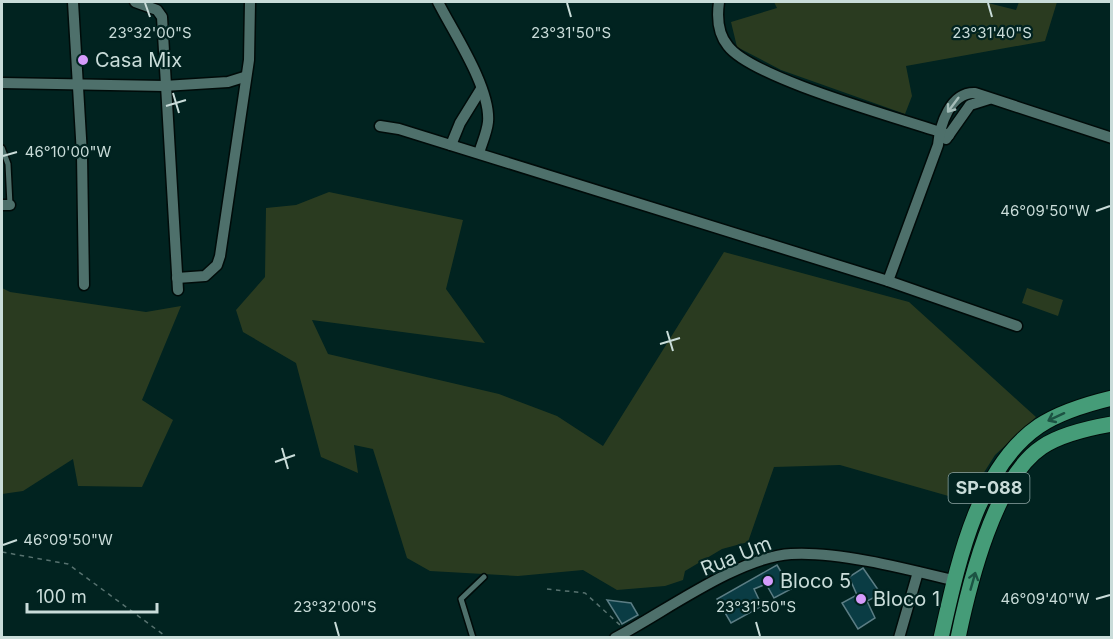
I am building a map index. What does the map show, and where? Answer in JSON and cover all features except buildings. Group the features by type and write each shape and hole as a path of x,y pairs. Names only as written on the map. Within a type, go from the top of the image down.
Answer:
{"main road":[{"name":"SP-088","path":"941,638 952,580 978,507 997,472 1014,450 1039,426 1079,407 1112,398"},
{"name":"SP-088","path":"958,638 995,509 1016,473 1041,447 1079,431 1112,424"}],"street":[{"path":"73,2 84,285"},
{"path":"135,2 161,12 178,284 205,276 217,265 244,77 249,60 249,2"},
{"path":"438,2 481,89 488,121 479,153"},
{"path":"719,2 720,25 727,45 748,64 780,78 944,134"},
{"path":"2,83 164,86 228,82 244,77"},
{"path":"451,145 460,123 481,89"},
{"path":"888,281 938,145 944,134 970,105 990,99 1112,138"},
{"path":"380,126 399,129 479,153 888,281 1017,326"},
{"name":"Rua Um","path":"615,638 737,571 789,554 836,557 952,580"},
{"path":"899,638 918,572"}],"lane":[{"path":"2,148 9,164 6,205"},
{"path":"473,638 461,599 484,577"}],"path":[{"path":"2,552 68,564 168,638"},
{"path":"547,590 585,594 627,631"}],"green space":[{"path":"774,2 984,2 1016,10 1019,2 1057,2 1045,41 906,66 912,96 905,114 781,70 737,47 731,22 777,8"},
{"path":"329,192 463,220 446,289 485,343 312,320 328,354 499,394 557,416 603,446 724,252 909,302 1036,417 995,455 966,501 840,465 774,467 748,542 722,549 685,571 683,580 665,586 617,590 583,570 518,576 430,571 407,558 373,449 354,445 358,473 321,457 296,363 243,332 236,310 265,277 266,208 296,205"},
{"path":"2,288 10,292 146,312 181,306 142,400 173,420 142,487 78,486 73,459 23,491 2,494"},
{"path":"1027,288 1063,300 1058,316 1022,303"}],"place":[{"name":"Casa Mix","path":"83,60"},
{"name":"Bloco 5","path":"768,581"},
{"name":"Bloco 1","path":"861,599"}]}
